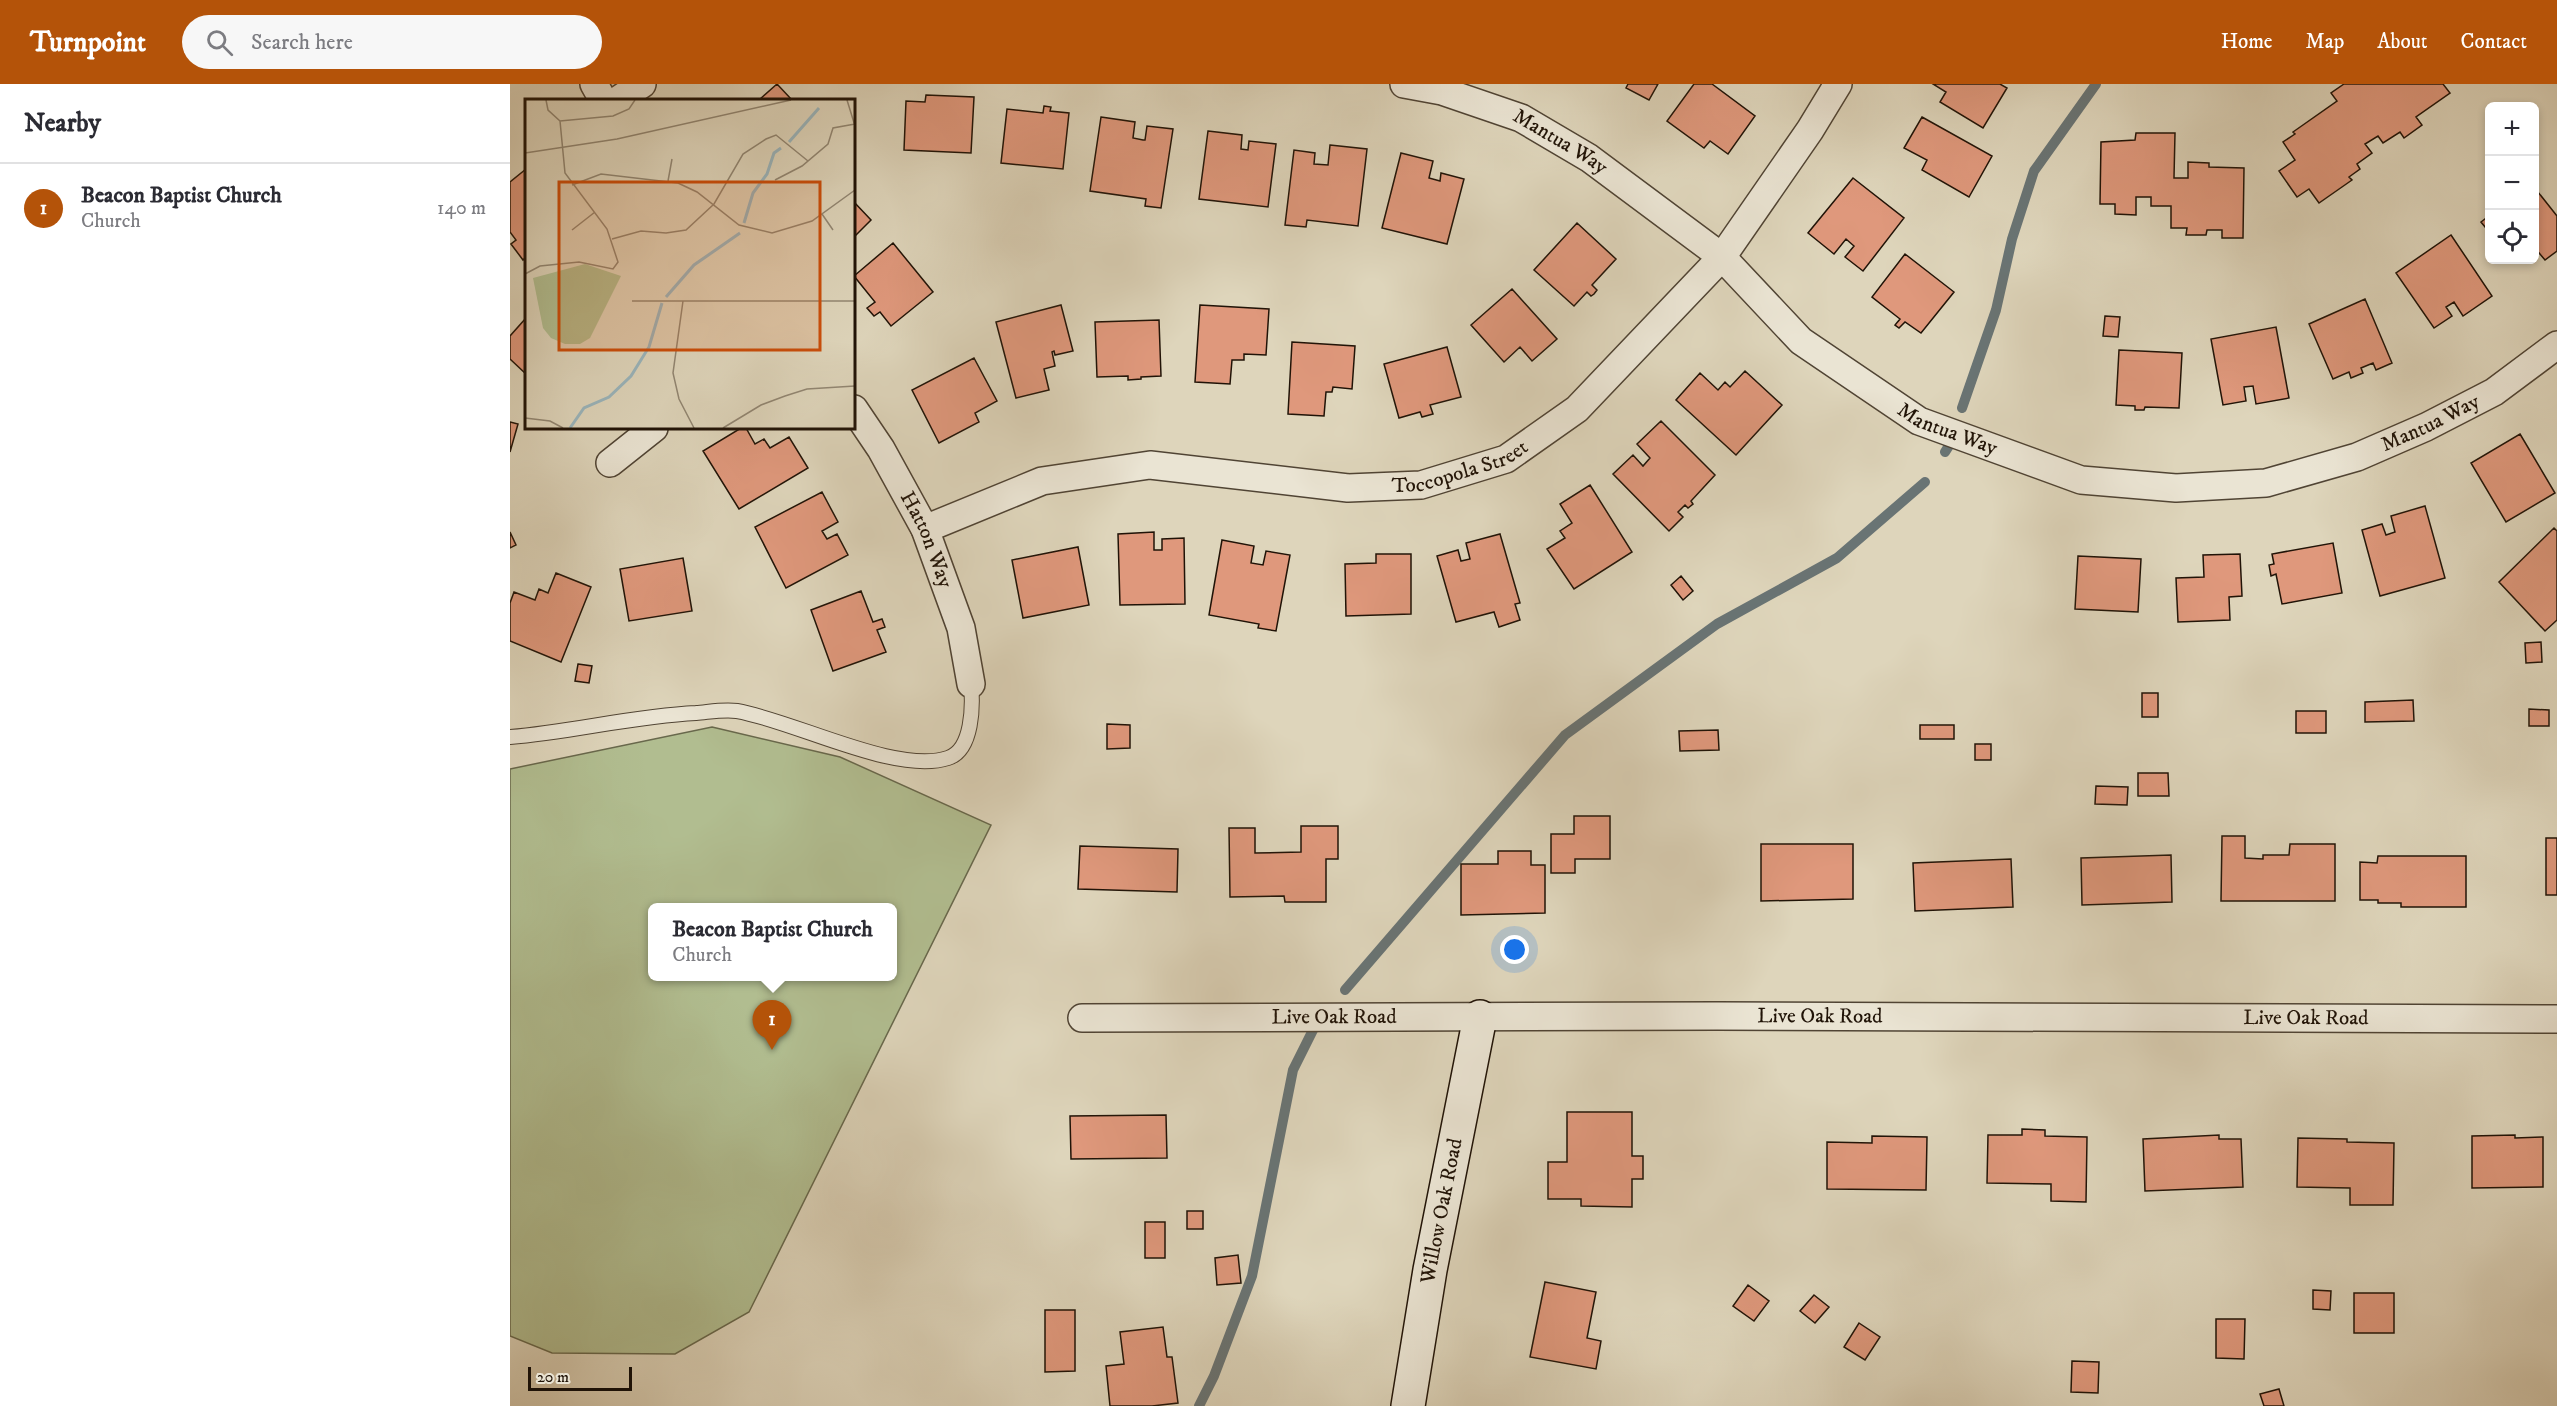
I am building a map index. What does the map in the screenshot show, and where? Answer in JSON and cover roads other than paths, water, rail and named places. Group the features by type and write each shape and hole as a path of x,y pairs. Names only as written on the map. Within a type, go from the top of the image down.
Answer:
{"street":[{"path":"594,84 602,99"},
{"path":"620,99 642,84"},
{"name":"Mantua Way","path":"1404,84 1442,91 1521,118 1589,158 1722,257 1801,341 1919,421 2080,480 2176,488 2266,483 2289,477 2357,457 2426,427 2494,392 2557,345"},
{"name":"Toccopola Street","path":"925,529 1042,481 1150,465 1348,488 1421,485 1506,459 1577,409 1722,257 1810,130 1838,84"},
{"name":"Hatton Way","path":"855,410 881,449 925,529 961,628 972,684"},
{"path":"610,463 653,429"},
{"name":"Live Oak Road","path":"1082,1018 1741,1016 2557,1019"},
{"name":"Willow Oak Road","path":"1408,1406 1432,1259 1480,1017"}],"lane":[{"path":"510,737 551,734 663,714 735,711 897,760 928,763 952,757 965,741 973,712 972,684"}],"waterway":[{"path":"1962,408 1996,310 2012,239 2034,171 2096,84"},
{"path":"1945,452 1954,438"},
{"path":"1345,990 1565,735 1717,624 1837,558 1925,482"},
{"path":"1199,1406 1214,1376 1252,1276 1293,1070 1315,1026"}],"place":[{"name":"Beacon Baptist Church","path":"772,1050"}]}
